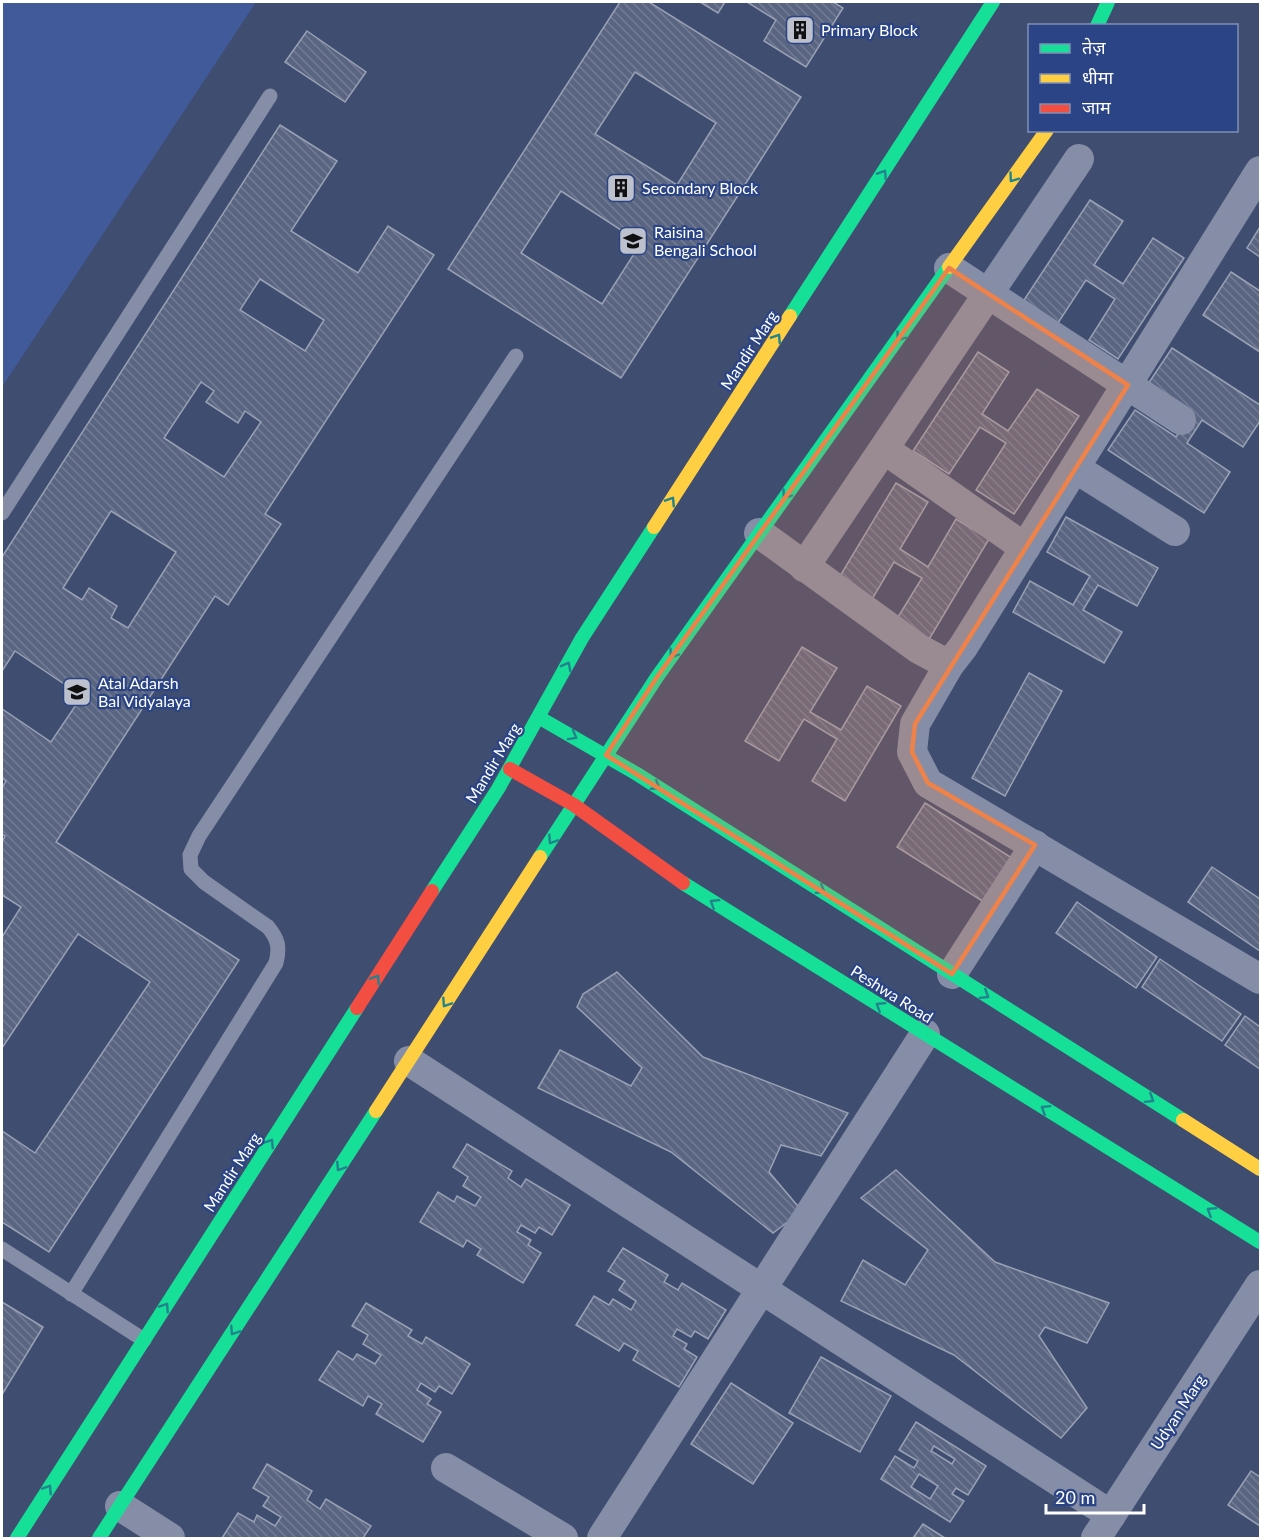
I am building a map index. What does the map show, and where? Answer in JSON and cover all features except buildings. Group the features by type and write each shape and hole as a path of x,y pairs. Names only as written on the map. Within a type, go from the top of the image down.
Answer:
{"street":[{"name":"Mandir Marg","path":"17,1539 510,769 582,638 993,2"},
{"path":"1098,24 1108,2"},
{"path":"99,1539 657,677 1046,132"},
{"path":"804,567 1079,159"},
{"path":"1260,171 1128,385 949,665 915,724 912,752 928,783 1260,979"},
{"path":"949,268 1181,420"},
{"path":"884,449 1025,548"},
{"path":"1075,468 1175,531"},
{"path":"759,533 919,649 949,665"},
{"path":"540,718 606,755 1260,1169"},
{"name":"Peshwa Road","path":"510,769 574,805 690,888 1260,1242"},
{"path":"952,974 1035,845"},
{"path":"602,1539 925,1034"},
{"path":"409,1061 762,1289 1103,1527"},
{"name":"Udyan Marg","path":"1103,1527 1260,1285"},
{"path":"446,1468 563,1539"},
{"path":"120,1506 170,1539"}],"lane":[{"path":"2,513 270,96"},
{"path":"71,1294 276,963 280,949 276,936 268,927 204,882 191,869 190,855 199,836 516,356"},
{"path":"2,1249 144,1340"}],"highlighted area":[{"path":"949,268 1128,385 915,724 912,752 928,783 1035,845 952,974 606,755 657,677"}],"shaded area":[{"path":"3,2 256,2 2,387 2,4"}],"traffic: fast":[{"path":"790,316 993,2"},
{"path":"1098,24 1108,2"},
{"path":"540,857 657,677 949,267"},
{"path":"432,891 498,789 582,638 654,527"},
{"path":"540,718 637,774 1183,1120"},
{"path":"683,883 1260,1242"},
{"path":"17,1538 357,1008"},
{"path":"99,1538 376,1111"}],"traffic: slow":[{"path":"949,267 1046,132"},
{"path":"654,527 790,316"},
{"path":"376,1111 540,857"},
{"path":"1183,1120 1260,1169"}],"traffic: jam":[{"path":"510,769 574,805 683,883"},
{"path":"357,1008 432,891"}],"place":[{"name":"Primary Block","path":"800,30"},
{"name":"Secondary Block","path":"621,188"},
{"name":"Raisina Bengali School","path":"633,241"},
{"name":"Atal Adarsh Bal Vidyalaya","path":"77,692"}]}
